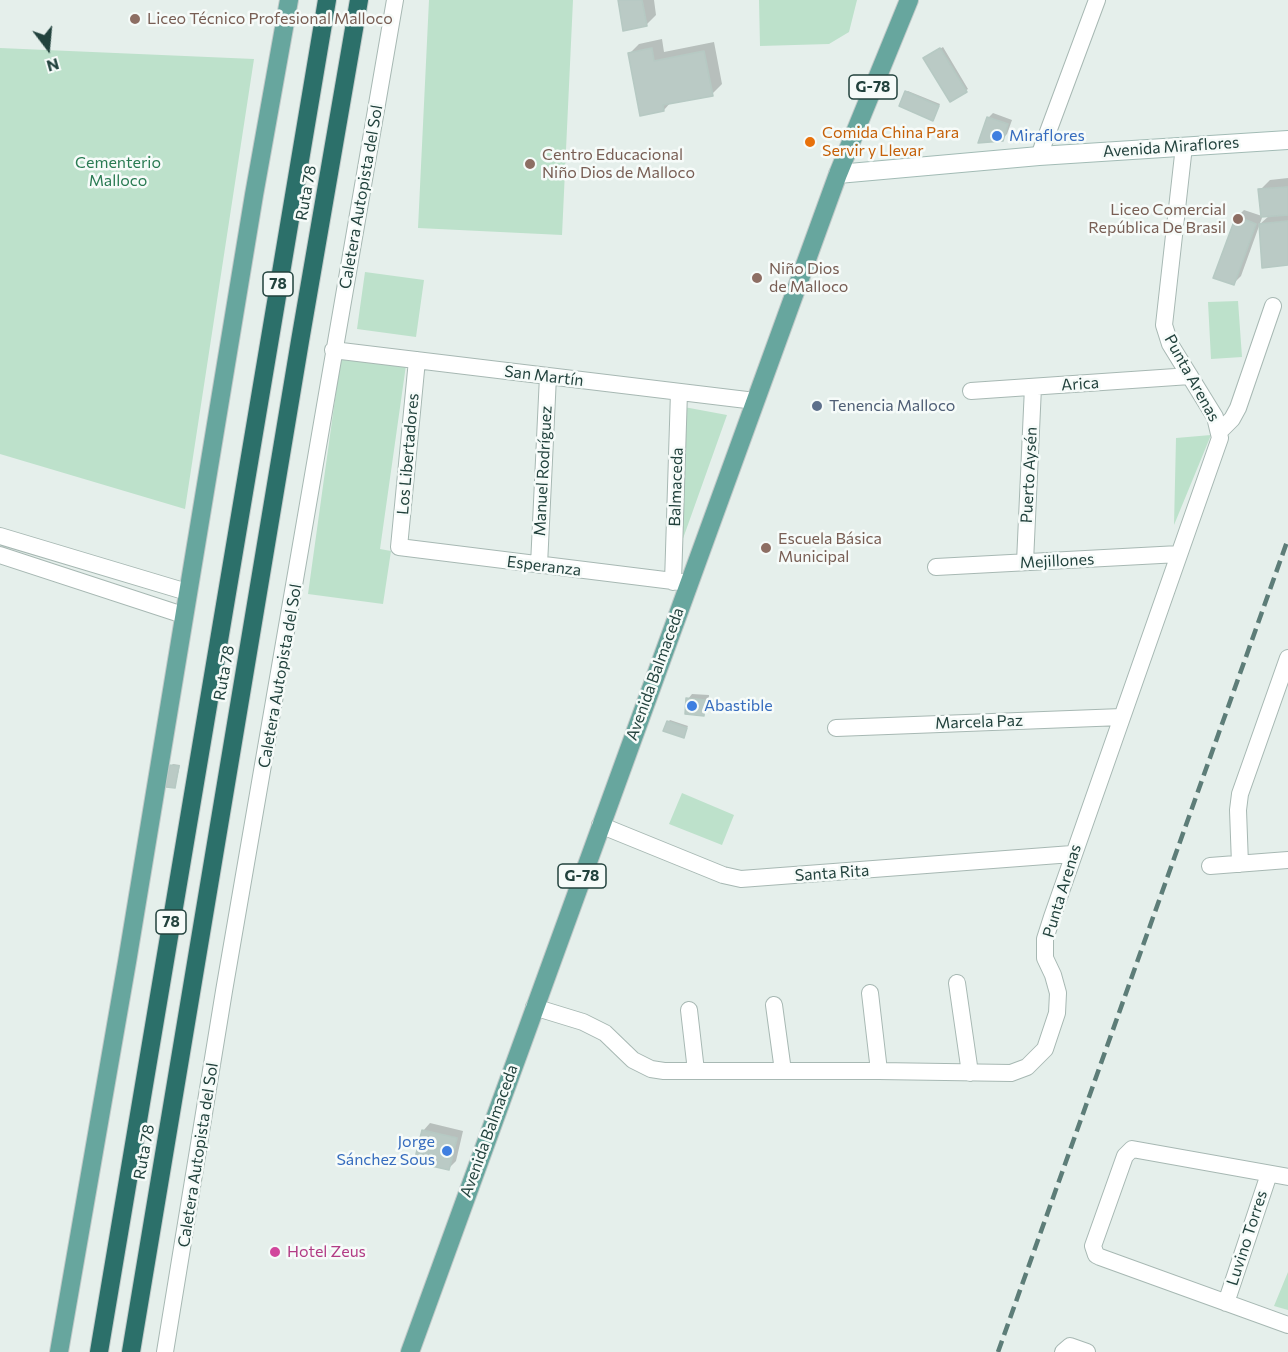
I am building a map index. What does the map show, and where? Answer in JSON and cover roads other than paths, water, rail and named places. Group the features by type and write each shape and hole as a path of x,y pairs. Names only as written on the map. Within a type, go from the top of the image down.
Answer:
{"highway":[{"name":"Ruta 78","path":"99,1352 327,0"},
{"name":"Ruta 78","path":"133,1352 137,1312 359,0"},
{"path":"90,1352 112,1276"}],"main road":[{"path":"59,1352 289,0"},
{"name":"Avenida Balmaceda","path":"410,1352 600,825 681,583 755,401 838,174 909,0"},
{"name":"Avenida Miraflores","path":"838,174 1039,156 1288,140"}],"street":[{"name":"Caletera Autopista del Sol","path":"165,1352 333,350 395,0"},
{"path":"1039,156 1097,0"},
{"name":"Punta Arenas","path":"534,1007 583,1023 605,1033 633,1060 651,1069 664,1071 1011,1073 1027,1067 1045,1049 1057,1013 1058,993 1045,958 1045,939 1072,854 1218,446 1220,431 1215,417 1170,344 1164,325 1184,146"},
{"name":"Punta Arenas","path":"1220,431 1232,419 1238,408 1273,306"},
{"name":"San Martín","path":"333,350 755,401"},
{"name":"Los Libertadores","path":"399,548 417,360"},
{"name":"Manuel Rodríguez","path":"538,565 548,376"},
{"name":"Arica","path":"970,391 1190,376"},
{"name":"Puerto Aysén","path":"1024,562 1033,387"},
{"name":"Balmaceda","path":"679,392 681,583"},
{"path":"0,536 187,592"},
{"name":"Esperanza","path":"399,548 681,583"},
{"name":"Mejillones","path":"936,567 1179,554"},
{"path":"0,555 183,615"},
{"path":"1240,864 1238,799 1288,658"},
{"name":"Marcela Paz","path":"836,728 1122,717"},
{"name":"Santa Rita","path":"600,825 723,875 741,879 1072,854"},
{"path":"1210,866 1288,860"},
{"path":"957,983 970,1073"},
{"path":"870,993 879,1071"},
{"path":"774,1005 783,1071"},
{"path":"688,1010 696,1071"},
{"path":"1288,1177 1136,1149 1129,1150 1094,1242 1094,1251 1100,1257 1288,1325"},
{"name":"Luvino Torres","path":"1226,1303 1269,1174"},
{"path":"1063,1352 1070,1346 1086,1352"}],"railway":[{"path":"998,1352 1288,539"}],"place":[{"name":"Liceo Técnico Profesional Malloco","path":"135,19"},
{"name":"Miraflores","path":"997,136"},
{"name":"Comida China Para Servir y Llevar","path":"810,142"},
{"name":"Centro Educacional Niño Dios de Malloco","path":"530,164"},
{"name":"Liceo Comercial República De Brasil","path":"1238,219"},
{"name":"Niño Dios de Malloco","path":"757,278"},
{"name":"Tenencia Malloco","path":"817,406"},
{"name":"Escuela Básica Municipal","path":"766,548"},
{"name":"Abastible","path":"692,706"},
{"name":"Jorge Sánchez Sous","path":"447,1151"},
{"name":"Hotel Zeus","path":"275,1252"}],"park label":[{"name":"Cementerio Malloco","path":"118,172"}]}
